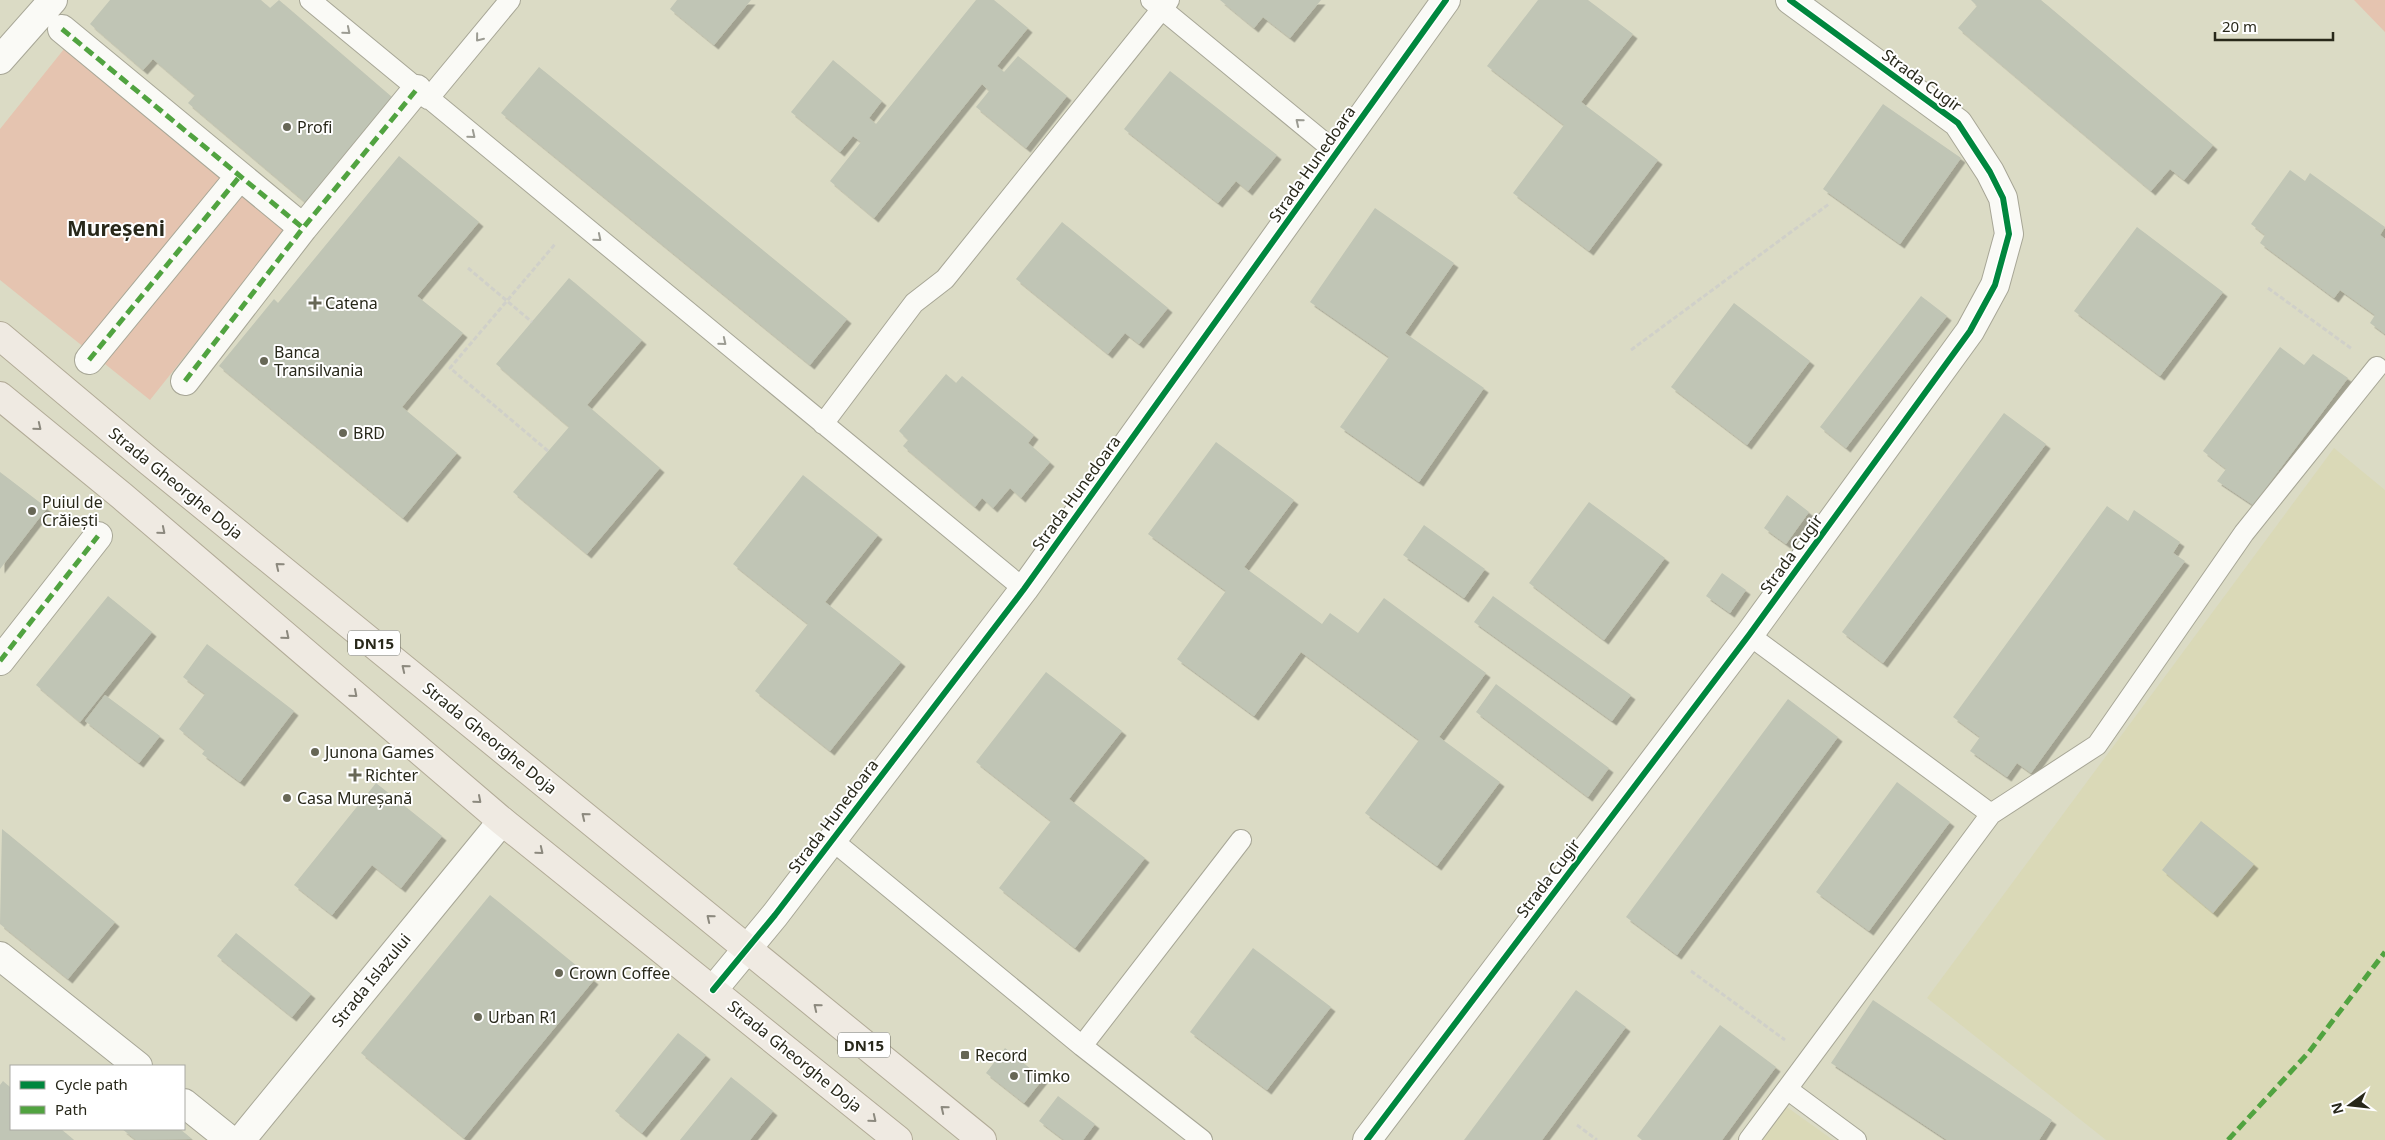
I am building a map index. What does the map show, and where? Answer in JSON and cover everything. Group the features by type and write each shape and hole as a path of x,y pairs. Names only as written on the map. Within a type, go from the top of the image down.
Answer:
{"main road":[{"name":"Strada Gheorghe Doja","path":"0,336 150,462 982,1140"},
{"name":"Strada Gheorghe Doja","path":"0,396 144,515 502,821 898,1140"}],"street":[{"path":"0,60 53,0"},
{"name":"Strada Hunedoara","path":"713,990 748,949 1024,589 1446,0"},
{"name":"Strada Cugir","path":"1367,1140 1749,635 1970,331 1995,285 2009,234 2003,198 1990,172 1958,123 1790,0"},
{"path":"62,29 303,228"},
{"path":"185,381 303,228 423,94"},
{"path":"89,360 240,176"},
{"path":"0,661 98,536"},
{"name":"Strada Islazului","path":"241,1140 502,821"},
{"path":"0,956 137,1065"},
{"path":"185,1104 230,1140"}],"lane":[{"path":"310,0 1024,589"},
{"path":"423,94 510,0"},
{"path":"824,424 914,302 945,279 1160,3 1337,152"},
{"path":"1749,1140 1991,814 2097,745 2244,533 2377,368"},
{"path":"1749,635 1991,814"},
{"path":"832,840 1082,1046 1202,1140"},
{"path":"1082,1046 1241,840"},
{"path":"1787,1090 1856,1140"}],"path":[{"path":"1631,350 1829,204"},
{"path":"548,451 450,368 576,220"},
{"path":"468,268 532,322"},
{"path":"2268,288 2377,368"},
{"path":"1691,971 1810,1058"},
{"path":"1578,1125 1597,1140"}],"shaded area":[{"path":"2354,0 2385,0 2385,32"},
{"path":"64,49 286,229 150,400 0,280 0,129"},
{"path":"2334,448 2385,490 2385,1140 2106,1140 1927,998"},
{"path":"1784,1105 1833,1140 1757,1140"}],"building":[{"path":"110,0 261,0 270,8 279,0 393,98 305,202 188,103 195,95 153,59 143,70 90,24"},
{"path":"677,0 751,0 714,45 670,9"},
{"path":"976,0 994,0 1028,28 997,66 1004,72 1018,56 1067,96 1026,148 976,107 989,91 982,84 874,218 830,181 861,142 853,136 840,152 791,112 833,60 882,101 869,118 876,124"},
{"path":"1220,0 1321,0 1290,38 1263,17 1254,28"},
{"path":"1538,0 1588,0 1633,34 1581,102 1658,160 1589,251 1513,193 1564,125 1487,66"},
{"path":"1971,0 2041,0 2213,145 2184,180 2170,169 2151,191 1958,28 1977,6"},
{"path":"539,67 847,319 810,365 501,113"},
{"path":"1170,71 1277,155 1248,191 1236,181 1218,203 1124,129"},
{"path":"1883,104 1961,158 1900,244 1823,189"},
{"path":"399,156 479,222 417,296 463,333 402,407 457,453 403,518 219,366 274,299 278,303"},
{"path":"2290,170 2305,181 2310,173 2385,227 2380,235 2385,239 2385,334 2370,323 2375,315 2340,290 2334,298 2260,243 2265,235 2251,224"},
{"path":"1375,208 1454,263 1405,333 1484,388 1419,482 1340,427 1389,357 1310,302"},
{"path":"1062,222 1168,308 1139,344 1125,333 1108,354 1016,279"},
{"path":"2137,227 2223,292 2160,376 2074,311"},
{"path":"569,278 642,340 587,405 660,468 587,554 513,492 569,427 496,364"},
{"path":"1921,296 1947,316 1846,448 1820,427"},
{"path":"1734,303 1810,361 1747,445 1671,387"},
{"path":"2280,347 2304,365 2313,354 2348,378 2253,505 2217,481 2226,469 2203,451"},
{"path":"946,374 956,383 962,376 1034,435 1028,443 1050,462 1021,498 1010,488 993,508 982,498 975,507 903,446 908,440 899,431"},
{"path":"2004,413 2046,444 1883,663 1842,632"},
{"path":"1216,442 1294,500 1244,567 1322,624 1330,613 1358,633 1384,598 1486,673 1439,737 1500,782 1437,866 1365,813 1419,740 1301,652 1254,716 1177,659 1226,591 1148,534"},
{"path":"0,472 47,508 0,569"},
{"path":"803,475 878,535 825,602 901,662 830,751 755,691 808,624 733,564"},
{"path":"1787,495 1809,512 1786,544 1764,528"},
{"path":"1589,502 1665,558 1604,640 1529,583"},
{"path":"2107,506 2128,521 2134,510 2180,542 2173,553 2185,561 2031,773 2017,763 2007,777 1970,751 1980,737 1953,717"},
{"path":"1424,525 1485,569 1464,598 1403,555"},
{"path":"1722,573 1746,590 1730,613 1706,596"},
{"path":"108,596 152,632 80,722 36,685"},
{"path":"1493,596 1631,695 1612,721 1474,622"},
{"path":"207,644 294,711 240,782 202,754 205,750 179,729 205,694 183,677"},
{"path":"1046,672 1122,731 1069,799 1145,858 1075,948 999,888 1051,821 976,762"},
{"path":"1496,684 1609,768 1588,797 1476,712"},
{"path":"105,695 160,736 139,763 85,721"},
{"path":"1788,699 1838,737 1677,955 1626,917"},
{"path":"1897,782 1950,822 1869,931 1816,892"},
{"path":"376,783 442,836 401,888 372,865 332,915 294,885"},
{"path":"2201,821 2254,864 2213,913 2162,870"},
{"path":"2,829 115,922 68,979 0,924"},
{"name":"Urban R1","path":"490,895 594,980 464,1138 361,1053"},
{"path":"236,933 311,994 292,1017 217,956"},
{"path":"1253,948 1331,1007 1267,1090 1190,1032"},
{"path":"1576,990 1626,1027 1542,1140 1464,1140"},
{"path":"1873,1000 2052,1120 2039,1140 1947,1140 1831,1063"},
{"path":"1720,1025 1776,1067 1722,1140 1642,1140 1637,1136"},
{"path":"678,1033 706,1055 642,1133 615,1111"},
{"name":"Timko","path":"1005,1048 1043,1079 1024,1103 986,1073"},
{"path":"731,1077 773,1111 750,1140 680,1140"},
{"path":"3,1081 10,1087 10,1130 62,1130 74,1140 0,1140 0,1085"},
{"path":"1058,1096 1095,1124 1083,1140 1064,1140 1039,1121"},
{"path":"123,1130 181,1130 192,1139 136,1140"}],"marked path":[{"path":"62,29 303,228 417,89"},
{"path":"89,360 240,176"},
{"path":"185,381 303,228"},
{"path":"0,661 98,536"},
{"path":"2228,1140 2309,1052 2385,952"}],"cycle path":[{"path":"713,990 775,915 1024,589 1446,0"},
{"path":"1367,1140 1749,635 1970,331 1995,285 2009,234 2003,198 1990,172 1958,123 1790,0"}],"place":[{"name":"Profi","path":"287,127"},
{"name":"Catena","path":"315,303"},
{"name":"Banca Transilvania","path":"264,361"},
{"name":"BRD","path":"343,433"},
{"name":"Puiul de Crăiești","path":"32,511"},
{"name":"Junona Games","path":"315,752"},
{"name":"Richter","path":"355,775"},
{"name":"Casa Mureșană","path":"287,798"},
{"name":"Crown Coffee","path":"559,973"},
{"name":"Urban R1","path":"478,1017"},
{"name":"Record","path":"965,1055"},
{"name":"Timko","path":"1014,1076"}],"district":[{"name":"Mureșeni","path":"116,228"}]}
